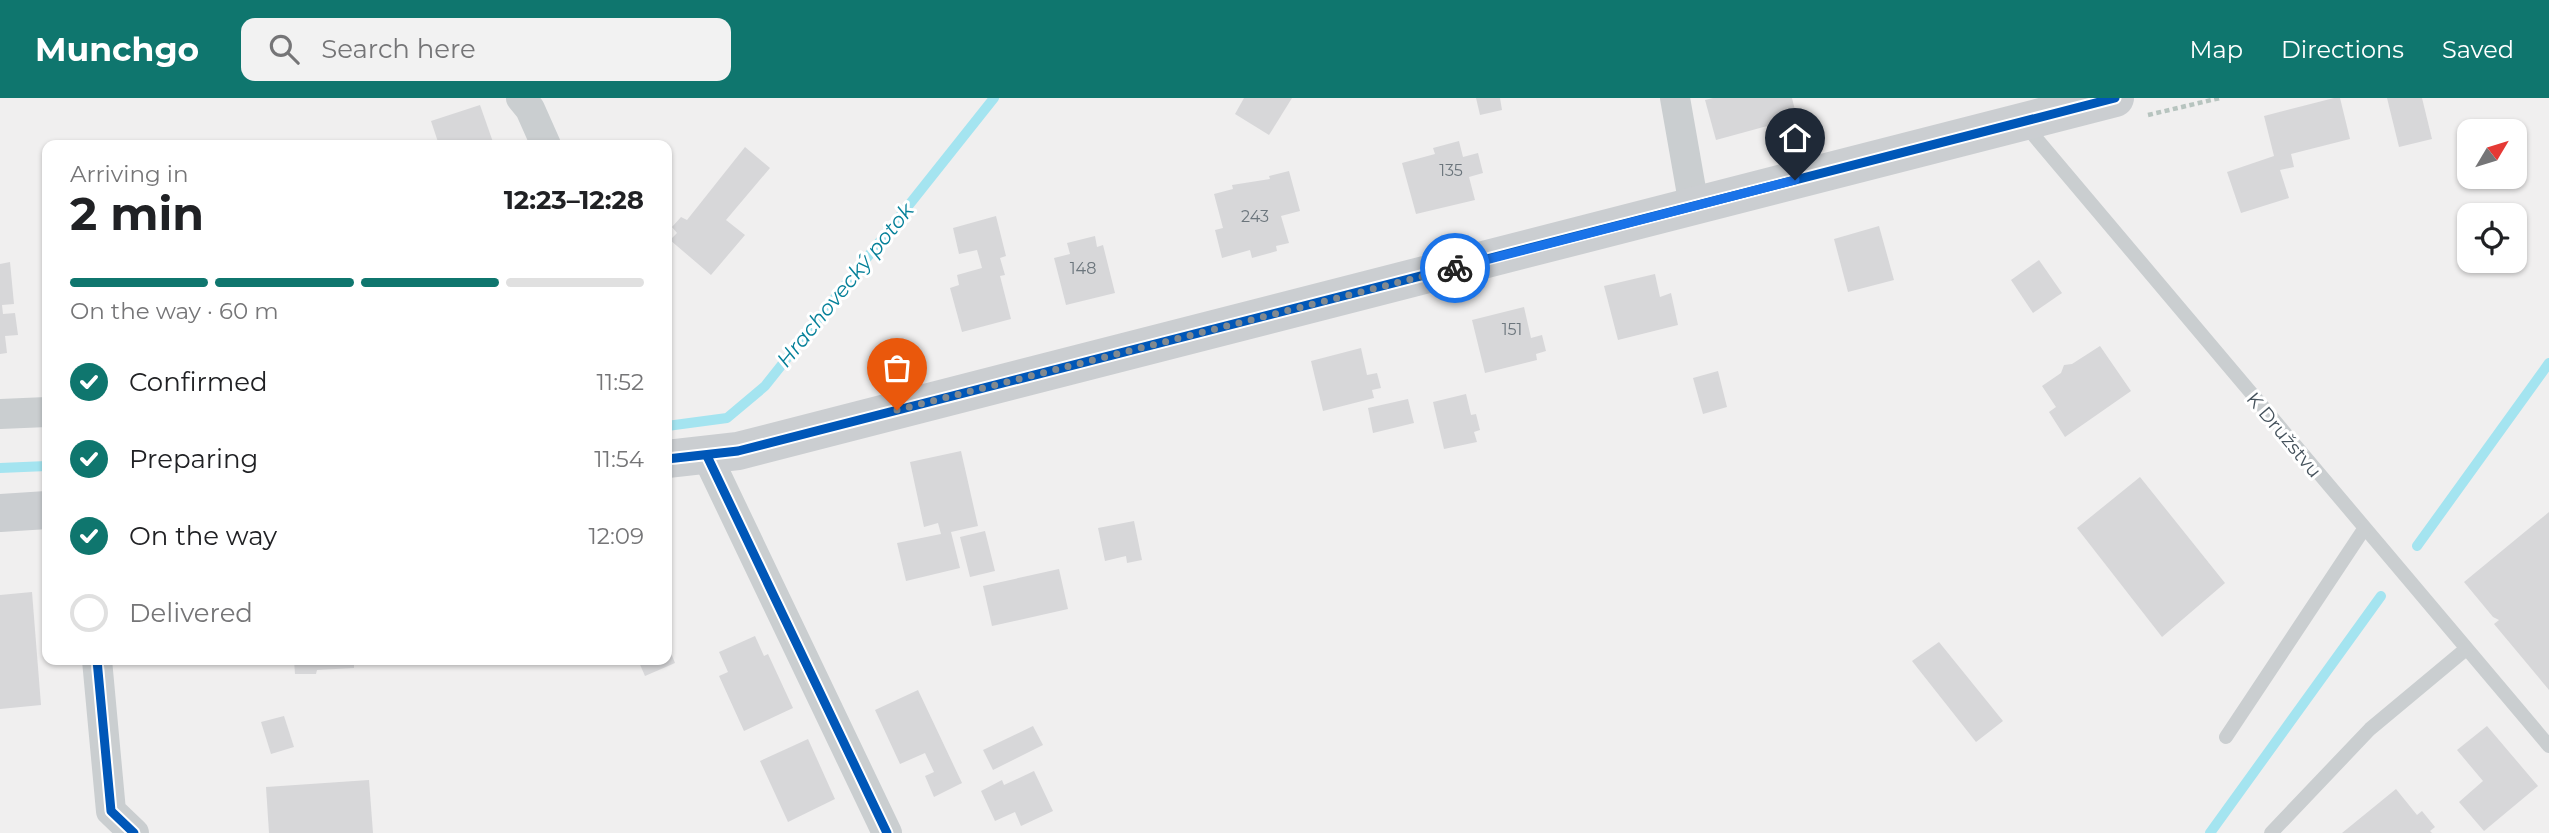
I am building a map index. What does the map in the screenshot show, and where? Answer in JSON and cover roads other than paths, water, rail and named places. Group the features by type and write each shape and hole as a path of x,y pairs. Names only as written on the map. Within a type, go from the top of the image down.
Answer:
{"street":[{"path":"521,98 530,109 544,140"},
{"path":"1675,98 1694,206"},
{"path":"672,459 738,451 2022,122 2129,107"},
{"path":"0,414 42,412"},
{"path":"707,456 887,833"},
{"path":"0,513 42,510"},
{"path":"97,665 111,811 134,833"}],"lane":[{"name":"K Družstvu","path":"2022,122 2549,746"},
{"path":"2226,737 2364,529"},
{"path":"2271,833 2370,729 2466,649"}],"waterway":[{"name":"Hrachovecký potok","path":"672,425 727,418 765,386 994,98"},
{"path":"2417,546 2549,363"},
{"name":"Hrachovecký potok","path":"0,468 42,466"},
{"path":"2210,833 2381,596"}]}
